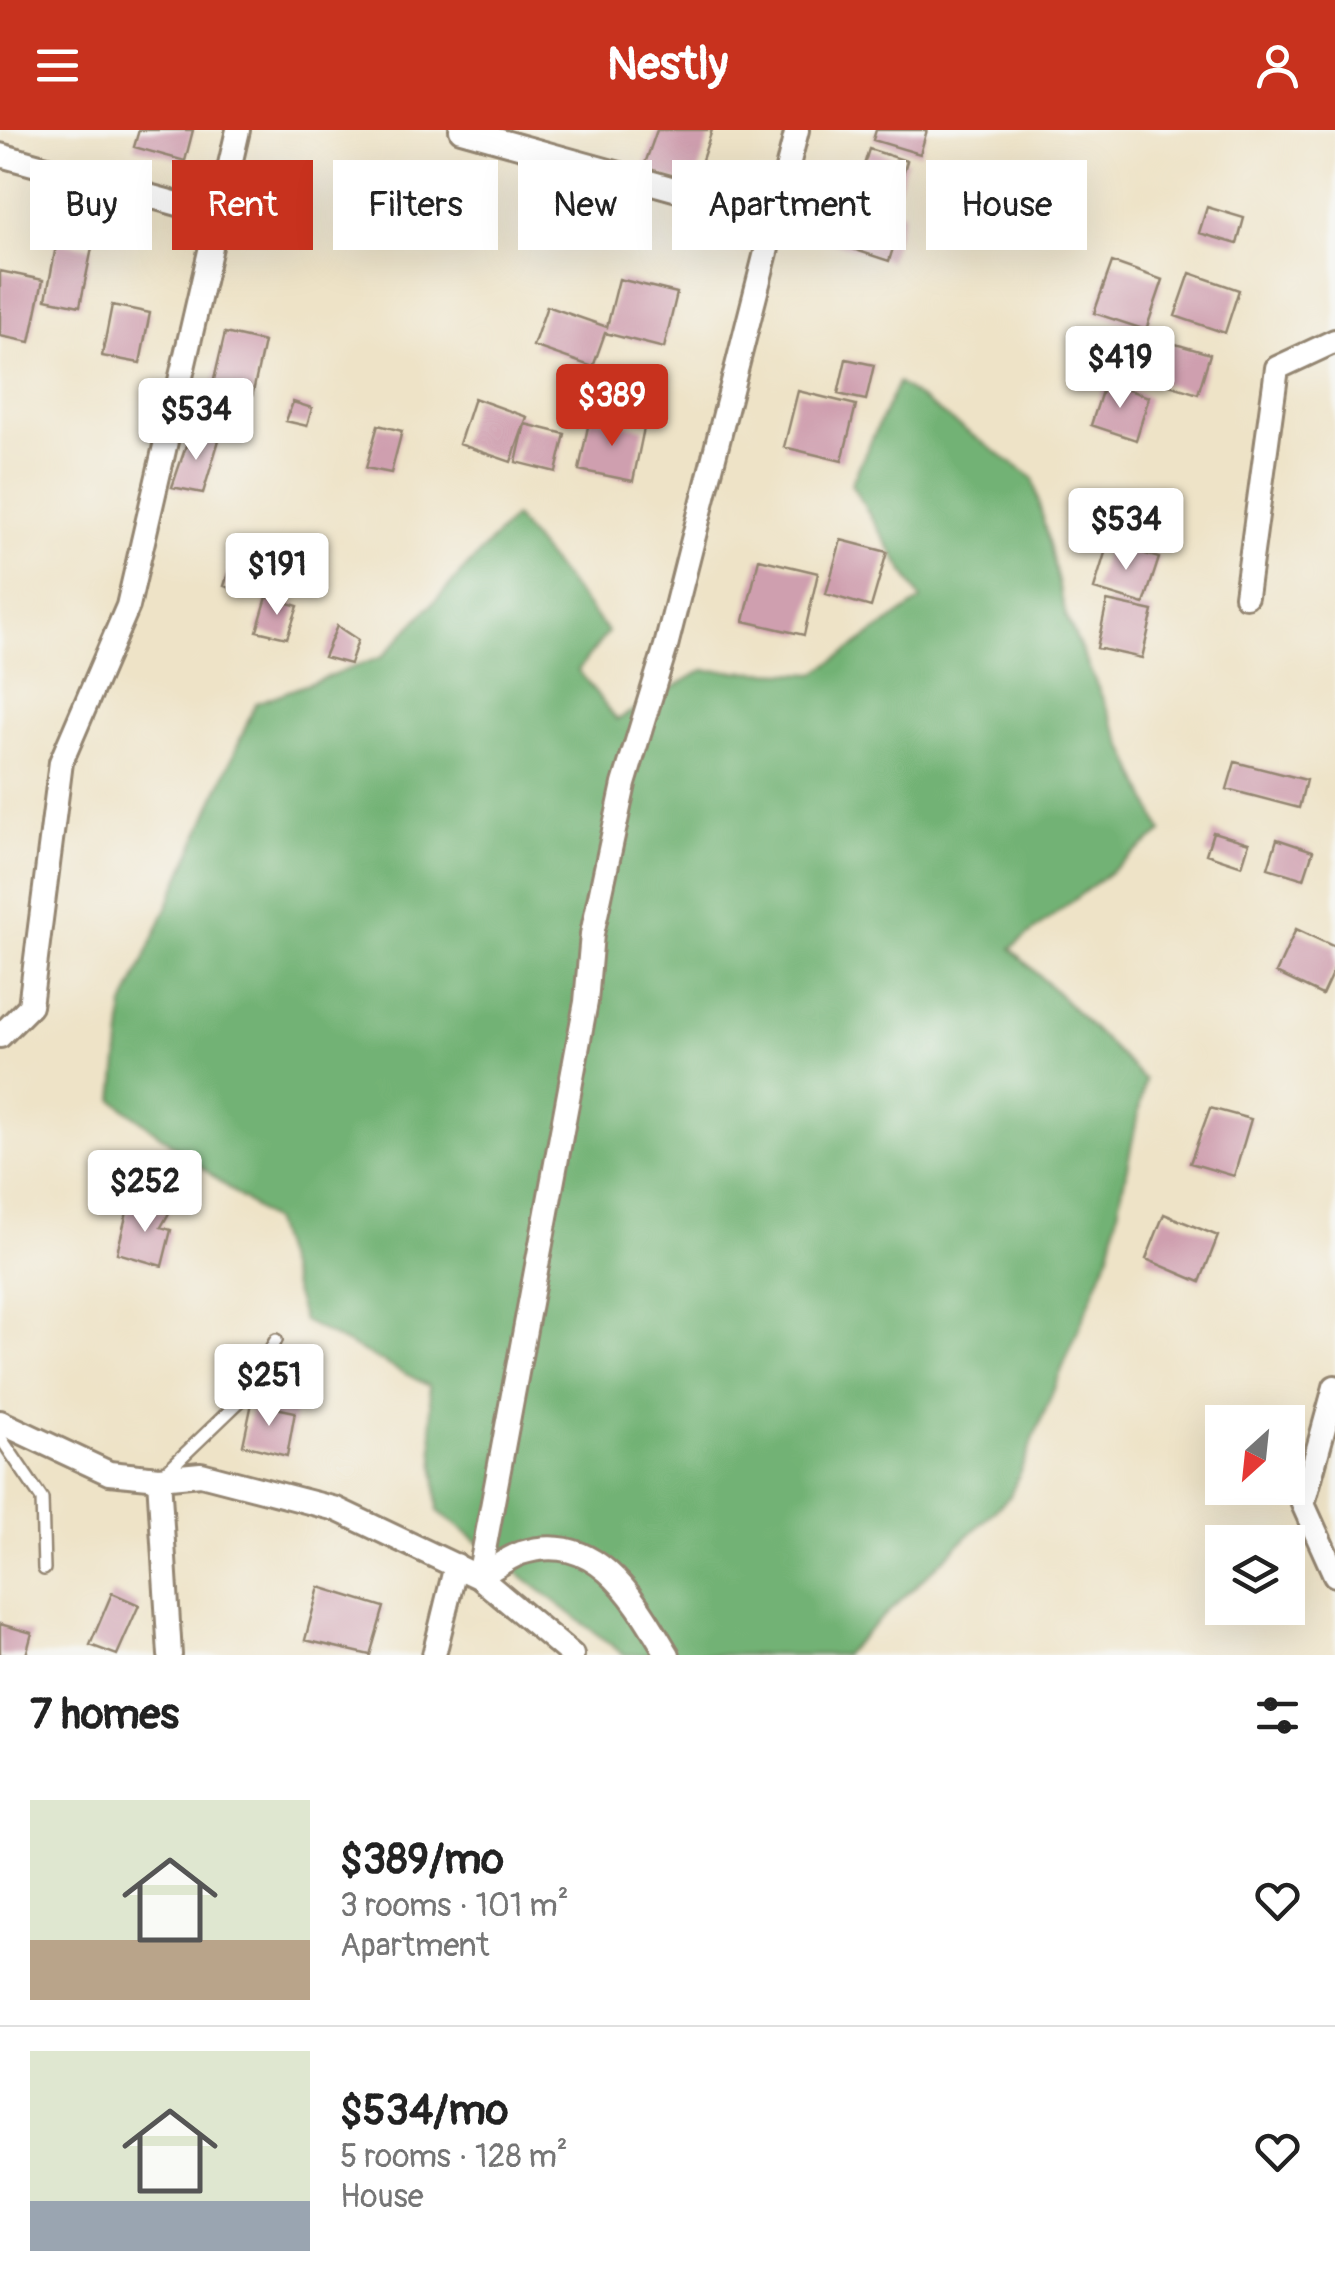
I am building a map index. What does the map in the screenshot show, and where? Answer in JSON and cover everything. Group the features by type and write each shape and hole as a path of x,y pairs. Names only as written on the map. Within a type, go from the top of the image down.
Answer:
{"street":[{"path":"231,160 238,130"},
{"path":"461,130 488,134 672,186"},
{"path":"790,160 797,130"},
{"path":"0,154 172,202"},
{"path":"0,1036 30,1006 60,762 128,606 210,250"},
{"path":"480,1578 586,1002 592,934 624,784 658,678 767,250"},
{"path":"1246,596 1277,368 1335,341"},
{"path":"1335,1386 1303,1504 1329,1549 1335,1575"},
{"path":"0,1422 109,1473 159,1478 202,1474 336,1509 480,1578 572,1655"},
{"path":"159,1478 170,1655"},
{"path":"480,1578 520,1553 573,1548 625,1584 668,1655"},
{"path":"434,1655 456,1565"}],"lane":[{"path":"159,1478 243,1398 276,1340"},
{"path":"0,1437 42,1499 44,1568"}],"green space":[{"path":"898,383 1033,478 1066,616 1162,832 1011,948 1145,1080 1109,1255 1010,1496 843,1655 624,1655 438,1511 429,1386 303,1321 273,1222 114,1100 124,1006 256,703 382,657 514,517 608,632 578,670 617,720 703,670 815,674 921,600 851,484"}],"building":[{"path":"139,130 193,130 185,160 134,147"},
{"path":"657,130 712,130 702,160 672,160 672,179 652,172 652,160 646,160"},
{"path":"876,130 927,130 920,154 873,140"},
{"path":"869,149 904,160 866,160"},
{"path":"1207,207 1244,218 1237,244 1199,233"},
{"path":"55,250 92,250 80,306 46,299"},
{"path":"855,250 892,250 889,261"},
{"path":"1112,262 1163,280 1146,330 1094,313"},
{"path":"0,271 43,280 30,342 0,336"},
{"path":"1190,273 1239,290 1225,333 1175,316"},
{"path":"619,279 677,293 664,348 605,333 593,367 533,346 547,306 607,327"},
{"path":"112,305 150,313 140,363 102,356"},
{"path":"225,333 264,342 252,397 212,388"},
{"path":"1165,341 1210,354 1198,394 1153,380"},
{"path":"846,359 874,365 866,400 838,394"},
{"path":"1105,382 1149,397 1136,440 1091,425"},
{"path":"798,391 856,405 842,461 784,447"},
{"path":"474,398 527,417 511,462 459,444"},
{"path":"293,402 312,408 307,426 286,421"},
{"path":"590,417 644,428 633,481 579,470"},
{"path":"525,424 565,434 556,472 516,462"},
{"path":"378,425 402,431 391,473 366,468"},
{"path":"191,431 219,440 203,493 172,487"},
{"path":"841,540 887,552 871,607 826,594"},
{"path":"1108,543 1159,558 1144,604 1094,589"},
{"path":"759,559 818,573 804,635 744,621"},
{"path":"229,570 250,575 244,592 224,586"},
{"path":"267,597 298,606 287,638 257,631"},
{"path":"1107,601 1153,611 1142,658 1097,648"},
{"path":"337,626 358,640 350,664 324,657"},
{"path":"1235,762 1306,780 1299,808 1227,789"},
{"path":"1213,832 1249,843 1242,866 1206,854"},
{"path":"1277,839 1313,851 1304,879 1268,868"},
{"path":"1296,929 1335,947 1335,967 1322,995 1276,973"},
{"path":"1210,1108 1251,1119 1234,1176 1190,1163"},
{"path":"129,1204 169,1213 161,1227 171,1230 162,1266 117,1253"},
{"path":"1164,1214 1218,1236 1200,1282 1146,1259"},
{"path":"252,1403 295,1412 287,1456 243,1445"},
{"path":"319,1587 384,1607 370,1655 305,1640"},
{"path":"112,1593 139,1605 117,1655 90,1645"},
{"path":"0,1624 32,1633 26,1655 0,1655"}]}
